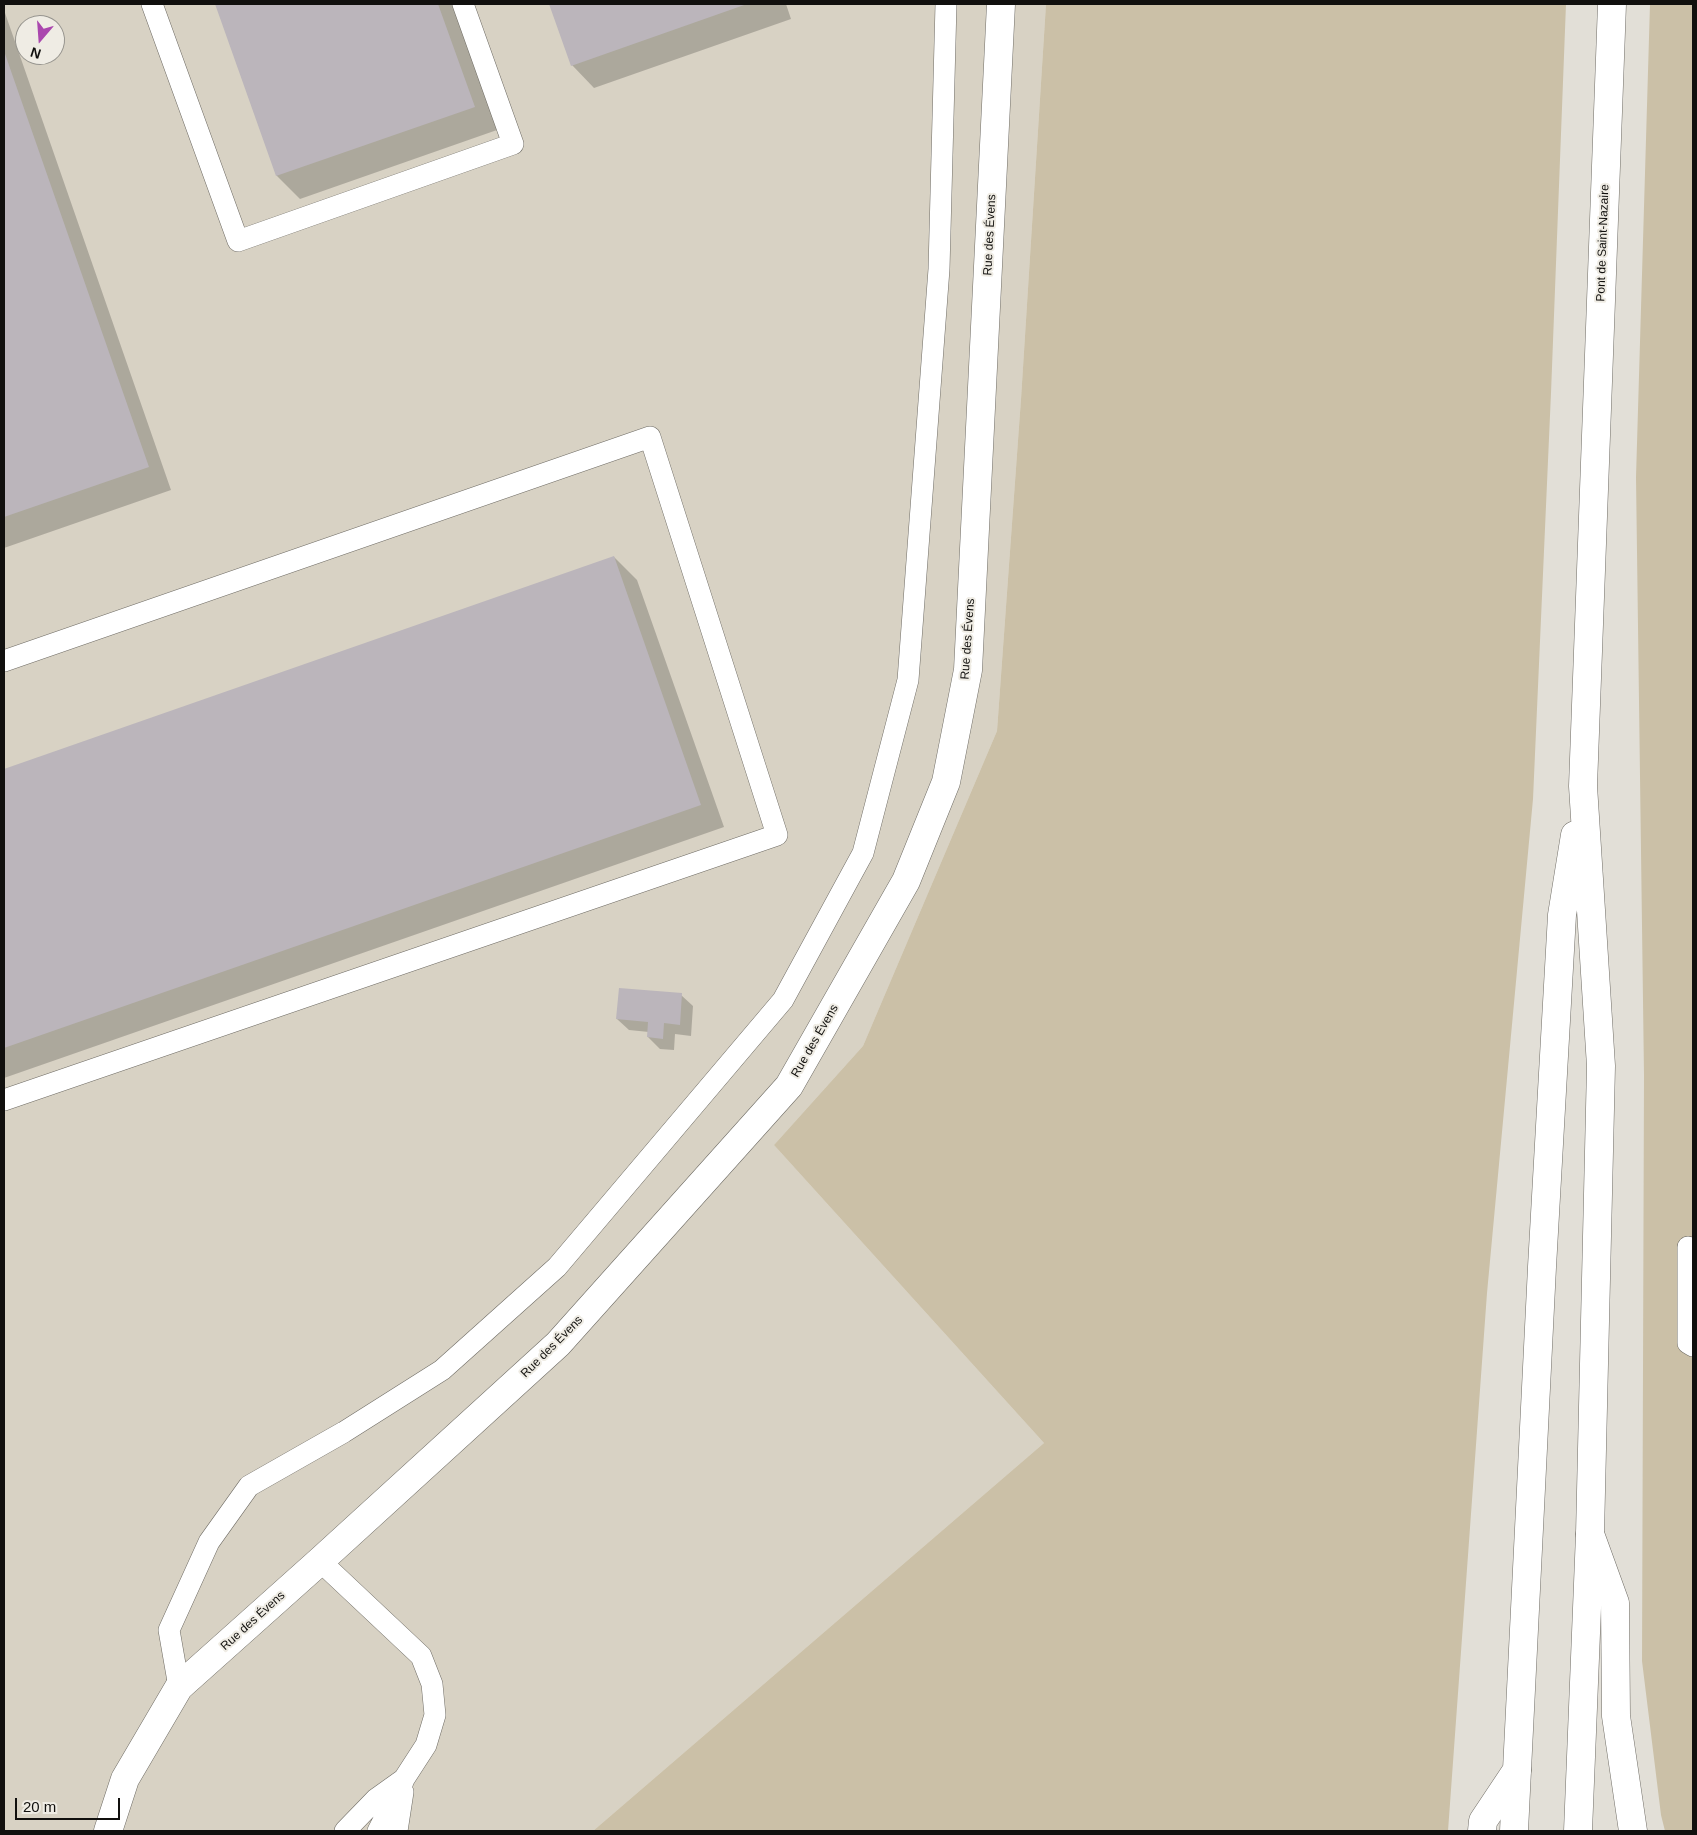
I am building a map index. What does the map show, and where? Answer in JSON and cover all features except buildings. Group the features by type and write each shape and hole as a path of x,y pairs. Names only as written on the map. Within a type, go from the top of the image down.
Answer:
{"main road":[{"name":"Rue des Évens","path":"108,1831 125,1779 178,1687 320,1561 558,1344 789,1086 906,882 946,782 968,670 1001,4"},
{"name":"Pont de Saint-Nazaire","path":"1583,786 1612,4"},
{"path":"1578,1831 1590,1534 1601,1066 1583,786"},
{"path":"1514,1831 1542,1257 1562,915 1583,786"},
{"path":"1590,1534 1615,1603 1616,1716 1633,1831"},
{"path":"1482,1831 1483,1821 1517,1770"}],"lane":[{"path":"152,4 238,242 513,144 463,4"},
{"path":"178,1687 170,1630 209,1542 249,1486 344,1432 442,1370 557,1267 783,1000 863,853 908,680 939,270 946,4"},
{"path":"4,661 650,437 777,835 4,1100"},
{"path":"1688,1246 1688,1343 1693,1346"},
{"path":"320,1561 421,1656 432,1684 435,1714 426,1745 404,1780 378,1831"},
{"path":"345,1831 376,1799 404,1780"},
{"path":"363,1831 404,1780"},
{"path":"397,1831 404,1780"}],"shaded area":[{"path":"4,4 1046,4 1021,399 997,731 863,1046 774,1145 1044,1443 593,1831 4,1831"},
{"path":"1046,4 1566,4 1533,799 1487,1293 1448,1831 593,1831 1044,1443 774,1145 863,1046 997,731 1021,399"},
{"path":"1650,4 1693,4 1693,1831 1665,1831 1661,1815 1642,1661 1644,1075 1636,477"}]}
